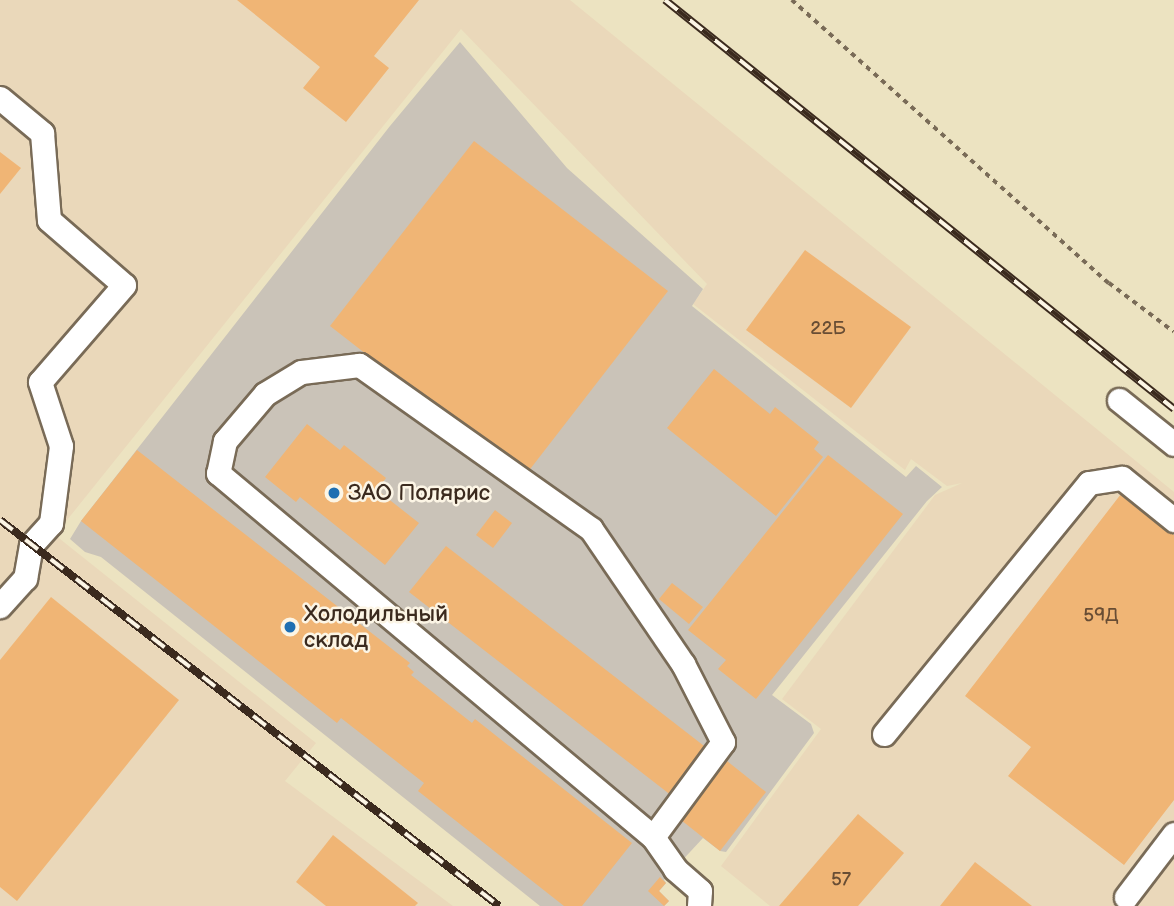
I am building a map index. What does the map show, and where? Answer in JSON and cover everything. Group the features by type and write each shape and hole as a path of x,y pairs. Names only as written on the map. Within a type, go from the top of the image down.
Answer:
{"lane":[{"path":"0,98 42,133 49,220 124,285 40,382 61,446 51,523 31,545 25,578 0,606"},
{"path":"653,837 723,742 683,664 591,529 359,365 301,372 265,394 225,441 218,473 653,837 675,869 700,891 699,906"},
{"path":"1119,400 1174,444"},
{"path":"884,734 1088,483 1122,478 1174,520"},
{"path":"1126,897 1174,834"}],"path":[{"path":"792,0 1109,283 1174,332"}],"shaded area":[{"path":"0,0 570,0 1174,492 1174,906 770,906 721,866 821,729 782,699 935,495 962,483 947,486 911,459 905,470 693,304 707,284 461,29 55,535 316,743 285,781 453,906 0,906"},
{"path":"460,42 567,168 703,289 692,306 906,477 916,466 942,487 927,501 772,695 811,724 814,733 726,852 720,851 703,838 664,880 666,883 659,891 669,901 664,906 540,906 101,557 85,552 70,539 81,521 390,126"}],"building":[{"path":"237,0 419,0 374,56 389,68 346,122 303,88 320,67"},
{"path":"474,141 668,291 524,477 330,326"},
{"path":"0,152 21,168 0,194"},
{"path":"805,250 911,327 851,408 746,330"},
{"path":"714,369 770,414 775,407 819,442 814,449 823,457 776,516 667,428"},
{"name":"ЗАО Полярис","path":"307,424 340,450 344,445 386,478 377,490 419,523 385,565 300,497 296,502 265,477"},
{"path":"137,450 410,663 407,666 414,672 411,675 472,723 475,719 632,843 582,906 564,906 418,791 424,783 341,718 337,723 81,521"},
{"path":"828,455 903,514 756,699 718,669 726,660 688,630"},
{"path":"1121,494 1174,535 1174,800 1124,865 1008,776 1031,747 965,696"},
{"path":"495,510 512,523 493,548 476,535"},
{"path":"446,546 708,749 672,796 409,592"},
{"path":"672,583 703,607 689,624 659,599"},
{"path":"51,597 179,700 17,901 0,887 0,660"},
{"path":"727,761 766,792 720,851 681,820"},
{"path":"858,814 904,853 858,906 779,906"},
{"path":"333,835 418,903 415,906 326,906 296,882"},
{"path":"975,862 1032,906 940,906"},
{"path":"660,877 666,883 659,891 669,901 664,906 648,891"}],"railway":[{"path":"665,0 1174,409"},
{"path":"0,520 499,906"}],"place":[{"name":"ЗАО Полярис","path":"334,493"},
{"name":"Холодильный склад","path":"290,627"}]}
